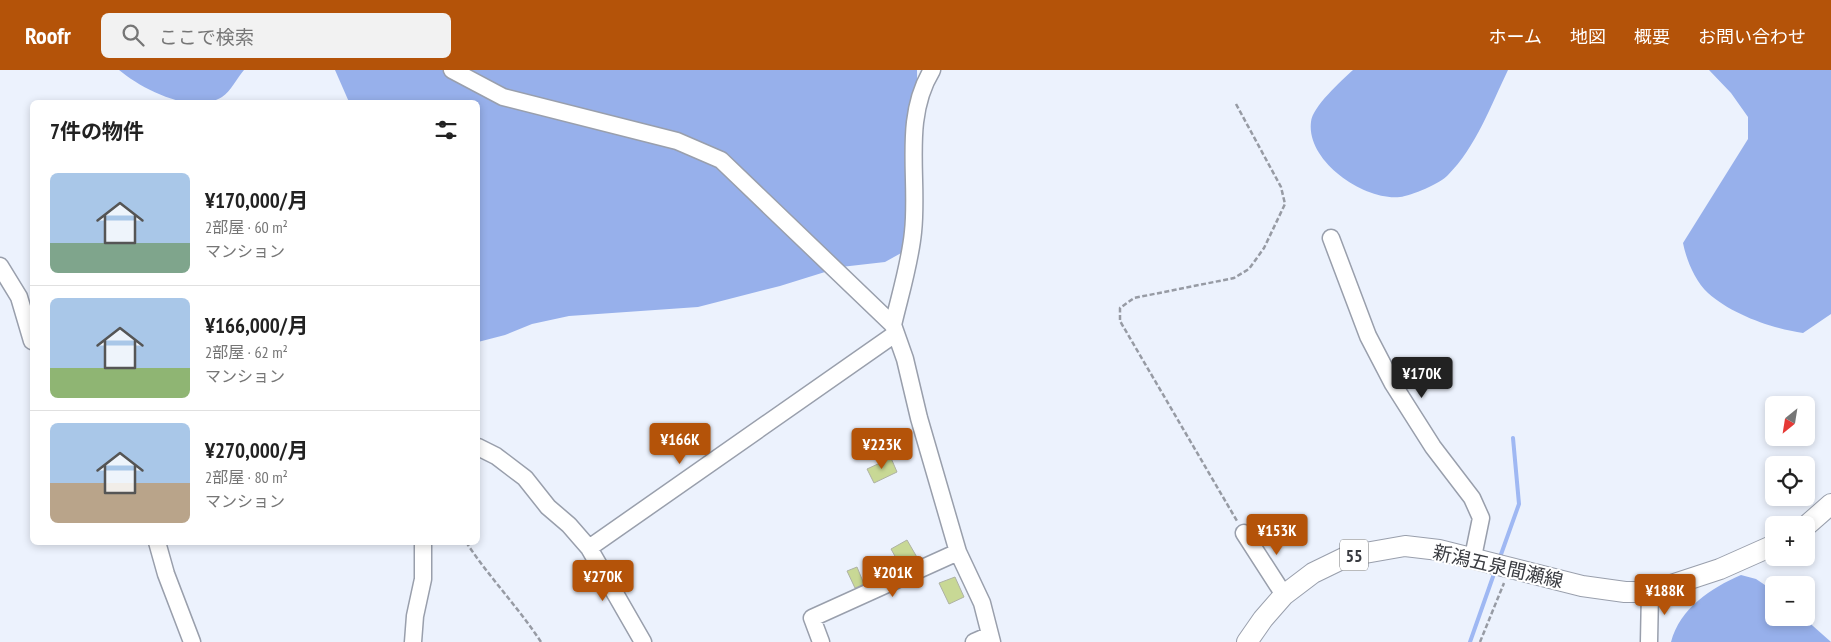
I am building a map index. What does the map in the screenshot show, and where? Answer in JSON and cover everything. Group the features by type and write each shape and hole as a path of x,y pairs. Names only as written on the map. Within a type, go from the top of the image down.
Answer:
{"main road":[{"path":"1815,518 1831,504"},
{"name":"新潟五泉間瀬線","path":"1247,642 1263,619 1284,595 1313,573 1348,556 1405,546 1439,550 1473,557 1582,586 1625,592 1650,592 1720,569 1765,549"}],"street":[{"path":"452,70 503,97 677,141 721,160 894,330 905,359 919,418 958,552 982,603 991,639 974,642"},
{"path":"589,548 894,330 914,232 914,133 918,102 932,70"},
{"path":"1331,238 1368,336 1393,384 1433,447 1472,498 1481,518 1473,557"},
{"path":"0,266 19,297 30,333"},
{"path":"480,448 496,456 525,478 548,507 569,525 589,548 643,642"},
{"path":"1244,533 1284,595"},
{"path":"158,545 166,574 192,642"},
{"path":"414,642 415,616 422,579 423,545"},
{"path":"821,642 812,618 958,552"},
{"path":"1649,642 1650,592"}],"path":[{"path":"1236,104 1281,187 1285,204 1264,248 1249,269 1234,278 1134,298 1120,308 1120,321 1244,533"},
{"path":"468,545 485,571 514,603 541,642"},
{"path":"1480,642 1502,565"}],"shaded area":[{"path":"119,70 244,70 231,88 222,97 215,100 176,100 154,92"},
{"path":"335,70 917,70 919,223 903,252 885,262 841,267 780,286 698,307 569,316 532,324 505,335 480,341 480,100 348,100"},
{"path":"1353,70 1508,70 1475,139 1448,175 1439,182 1418,192 1400,197 1386,197 1370,192 1340,176 1327,164 1318,151 1312,137 1311,122 1316,109 1328,94"},
{"path":"1709,70 1831,70 1831,314 1803,333 1766,324 1740,314 1717,301 1703,288 1686,256 1683,243 1748,139 1748,117 1731,93"},
{"path":"1741,575 1756,579 1765,585 1765,626 1813,626 1831,642 1671,642 1675,630 1689,609 1719,586"}],"building":[{"path":"891,458 897,472 874,483 867,469"},
{"path":"907,540 918,559 901,567 891,549"},
{"path":"857,567 864,584 855,588 847,571"},
{"path":"955,577 964,597 949,604 939,583"}],"waterway":[{"path":"1499,560 1519,504 1513,438"},
{"path":"1470,642 1495,571"}]}
